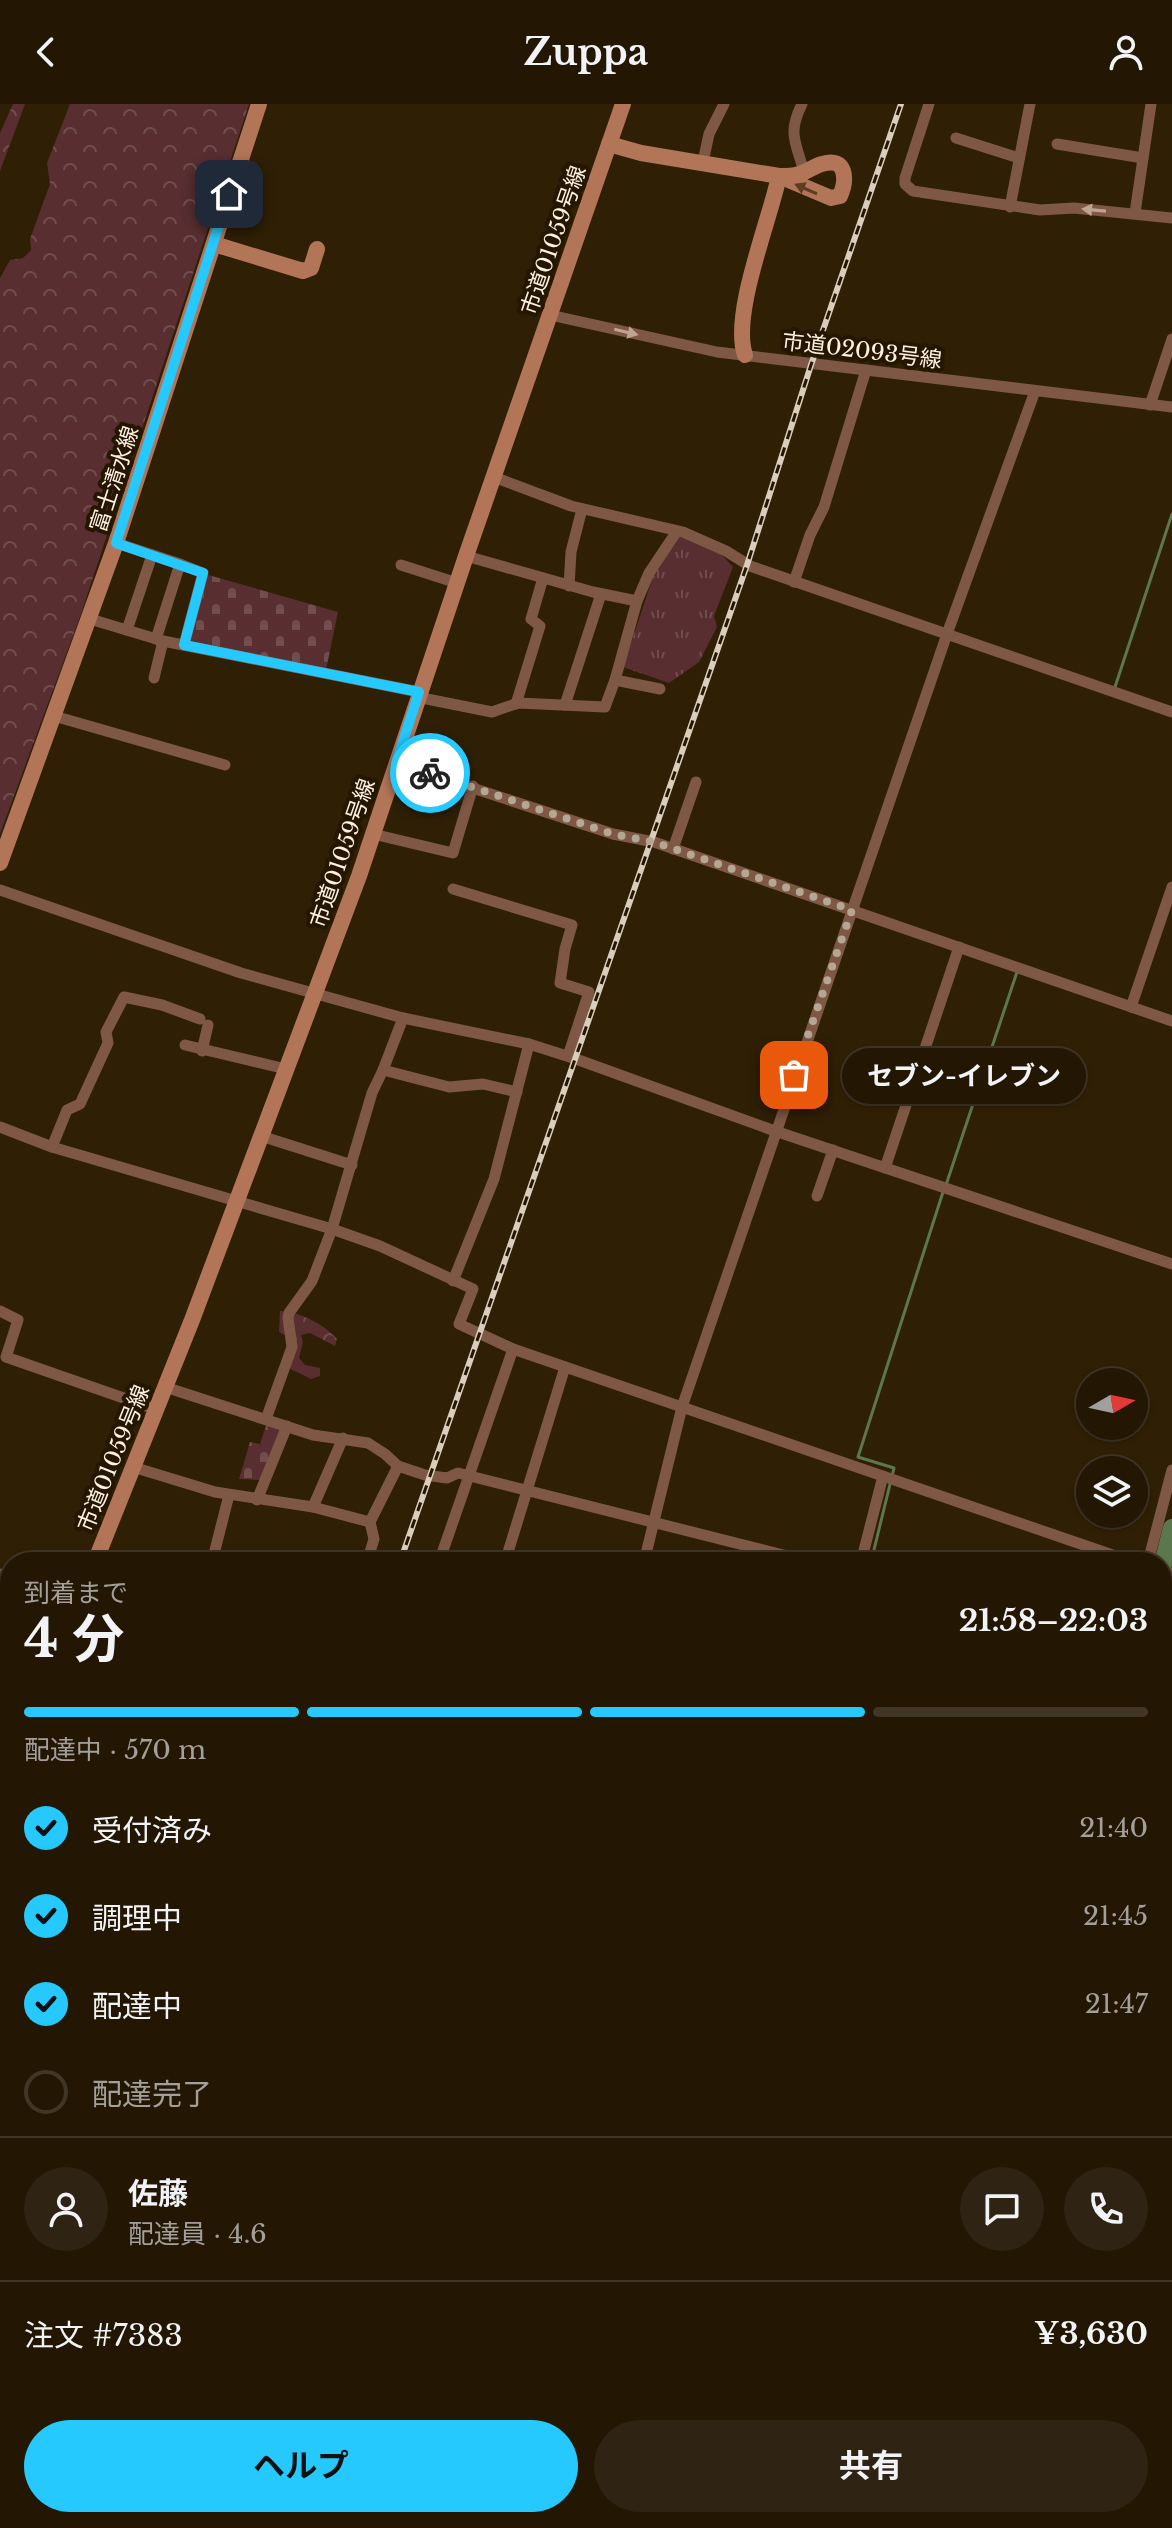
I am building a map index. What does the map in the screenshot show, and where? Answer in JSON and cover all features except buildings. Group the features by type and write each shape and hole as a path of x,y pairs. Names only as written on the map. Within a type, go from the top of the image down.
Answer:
{"street":[{"name":"富士清水線","path":"0,863 116,543 259,104"},
{"name":"市道01059号線","path":"99,1552 238,1199 373,834 418,694 623,104"},
{"path":"703,162 709,134 724,104"},
{"path":"802,104 794,121 793,144 804,172"},
{"path":"929,104 905,178 908,187 939,196 1010,207 1040,210 1074,208 1172,218"},
{"path":"1010,207 1030,104"},
{"path":"1135,213 1151,104"},
{"path":"956,138 1019,158"},
{"path":"609,144 641,153 779,176 827,197 840,196 846,179 839,164 829,162 804,172 779,176"},
{"path":"1057,144 1143,158"},
{"path":"738,355 746,298 779,176"},
{"path":"214,244 303,271 311,268 317,249"},
{"name":"市道02093号線","path":"550,315 738,355 1172,407"},
{"path":"1150,405 1172,339"},
{"path":"794,582 810,535 824,507 866,370"},
{"path":"646,1552 682,1407 947,634 1035,391"},
{"path":"494,477 582,509 677,531 726,551 750,566 1172,712"},
{"path":"569,586 571,552 582,509"},
{"path":"90,619 160,640 492,712 516,704 605,707 637,601 649,573 677,531"},
{"path":"116,543 203,573 184,645"},
{"path":"127,630 152,555"},
{"path":"466,556 569,586 637,601"},
{"path":"154,678 160,640 180,564"},
{"path":"401,565 457,583"},
{"path":"516,704 540,626 531,619 543,578"},
{"path":"565,705 601,594"},
{"path":"615,680 660,689"},
{"path":"54,716 225,765"},
{"path":"396,763 613,834 654,842 1172,1021"},
{"path":"673,849 696,782"},
{"path":"373,834 453,853 473,786"},
{"path":"1131,1007 1172,887"},
{"path":"453,889 572,925 560,983 589,992 568,1056"},
{"path":"0,890 181,953 314,993 403,1018 529,1044 568,1056 775,1131 1172,1264"},
{"path":"885,1168 959,947"},
{"path":"52,1147 67,1110 80,1104 108,1043 106,1032 124,997 162,1005 204,1022 202,1051"},
{"path":"266,1419 292,1347 289,1313 312,1281 332,1229 372,1093 403,1018"},
{"path":"453,1281 494,1179 529,1044"},
{"path":"185,1045 286,1069"},
{"path":"383,1070 449,1087 483,1084 517,1092"},
{"path":"0,1127 52,1147 238,1199 380,1246 473,1289 459,1324 513,1349 1104,1552"},
{"path":"261,1136 352,1165"},
{"path":"817,1196 833,1150"},
{"path":"0,1311 18,1320 3,1360 155,1409"},
{"path":"442,1552 513,1349"},
{"path":"508,1552 565,1367"},
{"path":"165,1387 313,1435 368,1443 398,1466 435,1477 447,1478 458,1473 468,1475 769,1552"},
{"path":"257,1500 287,1426"},
{"path":"313,1507 343,1438"},
{"path":"370,1552 374,1539 370,1522 398,1466"},
{"path":"133,1467 229,1495 313,1507 370,1522"},
{"path":"1151,1552 1172,1470"},
{"path":"864,1552 883,1476"},
{"path":"215,1552 229,1495"}],"green space":[{"path":"13,104 25,104 0,171 0,133"},
{"path":"70,104 249,104 81,614 0,834 0,278 10,260 23,258 31,250 30,239 50,184 47,163"},
{"path":"679,535 721,554 733,567 714,616 717,627 699,662 669,683 623,667 654,574"},
{"path":"205,574 338,612 326,670 188,640"},
{"path":"280,1311 311,1320 337,1339 335,1346 310,1333 301,1335 303,1342 299,1358 305,1365 320,1368 320,1376 311,1379 289,1368 289,1337 279,1332"},
{"path":"267,1423 284,1426 262,1480 239,1479 250,1442 260,1444"}],"waterway":[{"path":"1115,687 1172,514"},
{"path":"946,1185 1017,972"},
{"path":"873,1552 894,1468 858,1457 943,1192"},
{"path":"1166,1552 1172,1528"}],"railway":[{"path":"403,1552 747,565 811,365 901,104"}],"way so far":[{"path":"430,773 613,834 654,842 852,910 794,1075"}],"place":[{"name":"セブン-イレブン","path":"794,1075"}],"route":[{"path":"229,194 116,543 203,573 184,645 419,692 396,763 430,773"}]}
